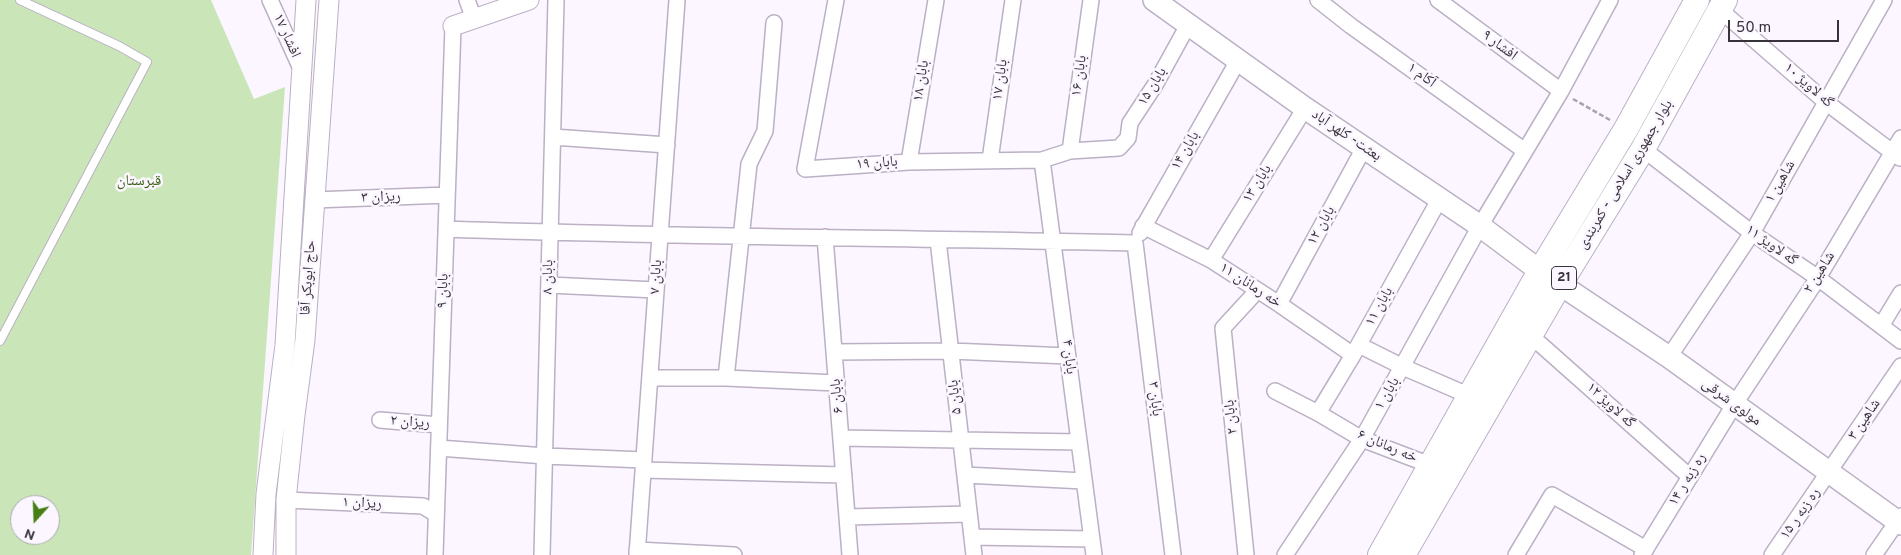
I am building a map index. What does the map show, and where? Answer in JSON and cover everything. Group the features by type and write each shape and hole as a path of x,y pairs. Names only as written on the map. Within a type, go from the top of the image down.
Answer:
{"main road":[{"name":"بعثت- کلهر آباد","path":"1154,0 1305,108 1480,226 1540,272 1560,284"},
{"name":"بلوار جمهوری اسلامی - کمربندی","path":"1380,555 1540,272 1626,129 1697,0"},
{"name":"بلوار جمهوری اسلامی - کمربندی","path":"1403,555 1560,284 1643,149 1722,4"},
{"name":"مولوی شرقی","path":"1560,284 1668,357 1829,473 1900,520"}],"street":[{"name":"افشار ۱۷","path":"270,0 302,71"},
{"name":"حاج ابوبکر آقا","path":"263,555 266,494 285,345 306,0"},
{"name":"حاج ابوبکر آقا","path":"286,555 286,500 305,340 329,0"},
{"path":"467,0 474,19"},
{"path":"454,26 529,0"},
{"name":"بابان ۸","path":"542,555 556,0"},
{"name":"بابان ۷","path":"637,552 677,0"},
{"name":"بابان ۱۹","path":"836,0 805,169 909,162 1042,160 1070,151 1120,148"},
{"name":"بابان ۱۸","path":"909,162 936,0"},
{"name":"بابان ۱۷","path":"990,160 1013,0"},
{"name":"بابان ۱۶","path":"1070,151 1091,0"},
{"name":"آکام ۱","path":"1318,0 1525,152"},
{"name":"افشار ۹","path":"1438,0 1561,91"},
{"name":"شاهین ۱","path":"1668,357 1752,232 1884,0"},
{"name":"بابان ۱","path":"1285,555 1362,439 1480,226 1561,91 1605,2"},
{"name":"گه لاویژ ۱۰","path":"1722,4 1827,103 1897,156"},
{"path":"726,378 743,236 749,164 765,131 774,23"},
{"name":"بابان ۱۵","path":"1120,148 1128,138 1130,123 1155,85 1188,25"},
{"name":"بابان ۹","path":"435,555 454,26"},
{"name":"بابان ۱۴","path":"1135,244 1143,226 1239,59"},
{"name":"بابان ۱۳","path":"1211,260 1305,108"},
{"path":"553,137 667,145"},
{"name":"شاهین ۲","path":"1734,405 1897,156 1901,138"},
{"name":"بابان ۱۲","path":"1279,304 1364,148"},
{"name":"گه لاویژ ۱۱","path":"1643,149 1752,232 1818,278 1901,341"},
{"name":"بابان ۴","path":"1042,160 1094,555"},
{"name":"۳ ریزان","path":"314,200 448,195"},
{"name":"بابان ۱۱","path":"1318,413 1356,350 1439,200"},
{"name":"خه رمانان ۱۱","path":"1143,226 1211,260 1257,291 1356,350 1403,367 1470,396"},
{"path":"446,229 660,236 1135,244"},
{"name":"بابان ۶","path":"825,238 850,555"},
{"name":"بابان ۵","path":"938,240 974,555"},
{"name":"بابان ۳","path":"1135,244 1173,555"},
{"path":"549,285 656,290"},
{"name":"بابان ۲","path":"1246,555 1223,328 1257,291"},
{"path":"1881,326 1901,293"},
{"name":"گه لاویژ ۱۲","path":"1530,335 1690,477"},
{"path":"834,352 951,351 1068,356"},
{"name":"شاهین ۳","path":"1829,473 1901,366"},
{"path":"650,378 726,378 837,383"},
{"name":"خه رمانان ۶","path":"1275,391 1318,413 1362,439 1430,465"},
{"name":"ره زبه ر ۱۴","path":"1644,552 1734,405"},
{"name":"ریزان ۲","path":"380,420 440,425"},
{"path":"841,438 1079,442"},
{"path":"439,448 643,465 844,475"},
{"name":"ره زبه ر ۱۵","path":"1772,555 1829,473"},
{"path":"965,475 1084,481"},
{"path":"1516,555 1552,495 1644,552"},
{"name":"ریزان ۱","path":"286,500 423,506 436,514"},
{"path":"847,517 969,514"},
{"path":"1874,555 1900,520"},
{"path":"972,537 1092,538"},
{"path":"637,552 734,555"}],"lane":[{"path":"0,341 147,62 119,46 20,0"}],"path":[{"path":"1561,91 1626,129"}],"green space":[{"name":"قبرستان","path":"0,0 211,0 254,99 285,87 251,555 0,555"}]}
